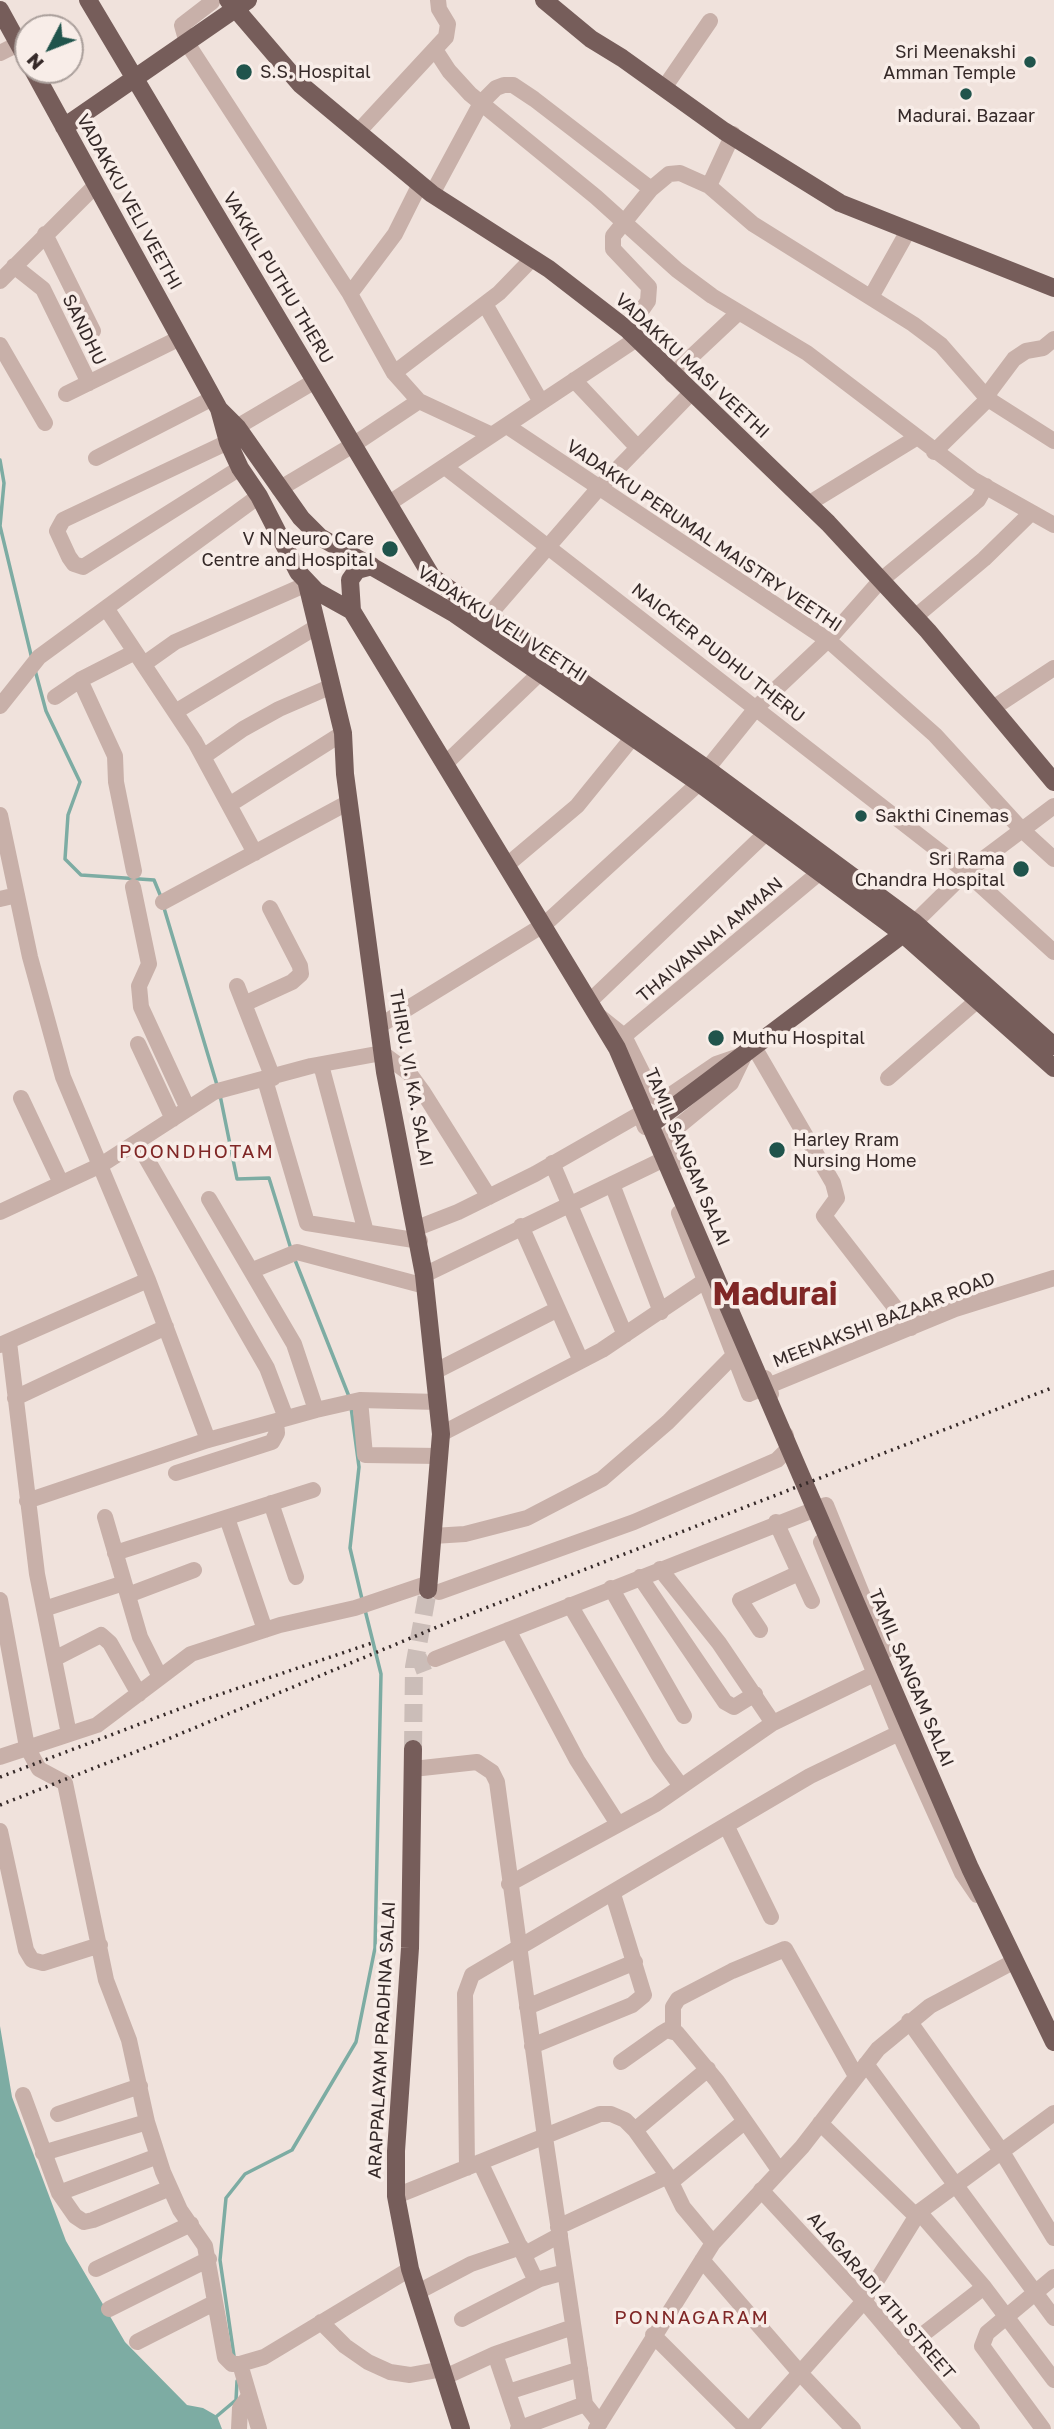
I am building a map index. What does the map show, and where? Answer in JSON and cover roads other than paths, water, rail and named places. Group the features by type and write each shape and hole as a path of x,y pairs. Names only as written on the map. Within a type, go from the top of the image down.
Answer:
{"main road":[{"name":"VAKKIL PUTHU THERU","path":"88,0 432,577"},
{"path":"544,0 591,39 724,131 733,134 840,203 1054,288"},
{"path":"64,127 187,43 231,3"},
{"name":"VADAKKU MASI VEETHI","path":"231,3 300,84 426,189 532,259 631,335 808,505 915,617 1054,782"},
{"path":"0,10 14,36"},
{"name":"VADAKKU VELI VEETHI","path":"41,84 232,435 320,537 455,614 633,737 703,776 766,832 820,873 908,928 979,999 1054,1068"},
{"name":"THIRU. VI. KA. SALAI","path":"232,435 240,468 259,496 307,584 343,733 349,802 382,1053 418,1234 438,1402 441,1434 432,1589"},
{"path":"352,611 350,580 357,570 372,566"},
{"path":"413,590 423,587 432,577"},
{"name":"VADAKKU VELI VEETHI","path":"432,577 908,928 1054,1046"},
{"path":"307,584 352,611"},
{"name":"TAMIL SANGAM SALAI","path":"352,611 594,1008 621,1042 645,1119 970,1868 1013,1962 1054,2042"},
{"path":"645,1119 722,1072 908,928"},
{"name":"ARAPPALAYAM PRADHNA SALAI","path":"413,1749 410,1948 396,2151 396,2196 410,2269 461,2429"}],"street":[{"path":"358,132 436,51 449,27 438,0"},
{"path":"664,88 710,21"},
{"path":"187,43 350,293 394,373 419,401 492,435"},
{"path":"436,51 449,71 481,103 677,270 738,313 807,353 934,452 1054,525"},
{"path":"350,293 395,234 481,103 496,88 513,85 651,189"},
{"path":"709,186 733,134"},
{"path":"388,504 574,380 631,335 650,293 643,277 611,245 612,236 651,189 673,172 709,186 753,224 872,297 941,345 988,399 1054,441"},
{"path":"0,281 96,185"},
{"path":"872,297 908,231"},
{"path":"45,234 93,331"},
{"path":"394,373 485,304 532,259"},
{"name":"SANDHU","path":"14,266 43,289 89,383"},
{"path":"485,304 541,402"},
{"path":"672,375 738,313"},
{"path":"66,394 180,338"},
{"path":"934,452 988,399 990,391 1014,359 1026,351 1043,348 1054,339"},
{"path":"0,345 45,423"},
{"path":"574,380 638,448"},
{"path":"240,468 83,567 74,564 57,531 63,520 232,435 315,381"},
{"path":"488,616 598,489 691,393"},
{"path":"279,489 354,445 419,401"},
{"path":"96,458 216,404"},
{"name":"VADAKKU PERUMAL MAISTRY VEETHI","path":"507,426 828,640 935,736 1021,829 1054,859"},
{"path":"808,505 916,438"},
{"name":"NAICKER PUDHU THERU","path":"445,467 966,872 1054,952"},
{"path":"379,1026 545,924 703,776 757,707 828,640 880,581 978,500 986,486"},
{"path":"0,706 34,662 259,496"},
{"path":"915,617 984,559 1031,513"},
{"path":"55,697 80,680 139,658 307,584"},
{"path":"106,608 203,757 255,853"},
{"path":"175,712 318,626"},
{"path":"993,708 1054,668"},
{"path":"446,764 540,673"},
{"path":"80,680 115,756 116,782 149,964 139,986 141,1007 188,1109"},
{"path":"203,757 243,729 279,709 332,686"},
{"path":"229,805 343,733"},
{"path":"507,865 577,806 633,737"},
{"path":"163,902 349,802"},
{"path":"908,928 966,872 1054,806"},
{"path":"0,815 17,895 63,1077 148,1280 208,1440"},
{"path":"594,1008 766,832"},
{"name":"THAIVANNAI AMMAN","path":"621,1042 820,873"},
{"path":"0,899 17,895"},
{"path":"244,1004 292,982 301,974 300,966 270,908"},
{"path":"237,986 269,1079 307,1223 366,1232 418,1234 620,1128 645,1119 658,1162 749,1394 768,1386"},
{"path":"888,1078 979,999"},
{"path":"621,1042 654,1096 663,1100 716,1064 750,1051"},
{"path":"138,1044 173,1119"},
{"path":"750,1051 836,1191 835,1205 824,1216 911,1328"},
{"path":"0,1757 97,1725 139,1694 159,1675 191,1654 265,1630 432,1589 634,1522 783,1455 788,1441 768,1386 667,1141 668,1135 731,1083 750,1051"},
{"path":"1,1207 101,1165 219,1091 321,1065 382,1053 410,1073 489,1197"},
{"path":"321,1065 366,1232"},
{"path":"21,1098 61,1183"},
{"path":"137,1142 256,1349 281,1419 272,1442 176,1473"},
{"path":"253,1270 291,1253 425,1280 521,1226 658,1162"},
{"path":"552,1163 625,1335"},
{"path":"612,1184 661,1312"},
{"path":"209,1199 294,1344 316,1410"},
{"path":"521,1226 581,1361"},
{"name":"MEENAKSHI BAZAAR ROAD","path":"768,1386 955,1309 1054,1278"},
{"path":"69,1734 44,1609 5,1343 148,1280"},
{"path":"441,1434 581,1361 661,1312 706,1280"},
{"path":"434,1372 558,1309"},
{"path":"15,1398 166,1327"},
{"path":"433,1536 465,1534 527,1518 602,1479 668,1422 735,1354"},
{"path":"360,1400 365,1455 439,1456"},
{"path":"27,1501 208,1440 316,1410 360,1400 438,1402"},
{"path":"115,1553 313,1490"},
{"path":"271,1503 296,1577"},
{"path":"435,1659 826,1504 942,1789 977,1861 995,1919"},
{"path":"807,1510 899,1733 961,1873 995,1919"},
{"path":"104,1517 140,1637 159,1675"},
{"path":"226,1518 265,1630"},
{"path":"776,1522 812,1601"},
{"path":"660,1569 755,1694 773,1723"},
{"path":"44,1609 194,1570"},
{"path":"760,1630 740,1600 799,1573"},
{"path":"640,1577 725,1702 734,1707 755,1694"},
{"path":"611,1588 684,1716"},
{"path":"0,1600 4,1637 27,1747 39,1769 65,1783 106,1980 129,2040 147,2122 170,2188 201,2236 209,2259 222,2350 237,2364 259,2429"},
{"path":"570,1605 659,1756 681,1786"},
{"path":"508,1630 577,1760 618,1824"},
{"path":"54,1658 101,1635 110,1643 139,1694"},
{"path":"509,1884 656,1804 773,1723 874,1674"},
{"path":"536,2281 523,2250 474,2165 467,1983 481,1968 519,1949 810,1776 899,1733"},
{"path":"413,1769 477,1762 492,1772 497,1782 509,1884 585,2404 598,2426 713,2243 820,2123 861,2070 909,2021 930,2006 1013,1962"},
{"path":"727,1826 771,1917"},
{"path":"0,1831 26,1950 32,1960 43,1963 100,1945"},
{"path":"532,2046 642,1999 644,1990 613,1894"},
{"path":"779,2170 708,2069 673,2031 673,2007 678,1999 732,1971 785,1949 861,2070 955,2185 1054,2318"},
{"path":"527,2007 635,1962"},
{"path":"909,2021 1002,2152 1054,2238"},
{"path":"621,2062 662,2033 673,2031"},
{"path":"635,2130 708,2069"},
{"path":"58,2114 141,2086"},
{"path":"23,2095 59,2193 66,2207 84,2222 170,2188"},
{"path":"653,2335 748,2429 864,2301 917,2214 1054,2112"},
{"path":"396,2196 600,2114 625,2120 635,2130 670,2179 683,2207 713,2243"},
{"path":"43,2152 147,2122"},
{"path":"418,2292 471,2264 523,2250 670,2179 744,2122"},
{"path":"820,2123 917,2214 984,2287 1054,2380"},
{"path":"59,2193 158,2156"},
{"name":"ALAGARADI 4TH STREET","path":"761,2190 864,2301 972,2429"},
{"path":"96,2269 191,2224"},
{"path":"109,2309 209,2259"},
{"path":"702,2260 800,2373 853,2429"},
{"path":"237,2364 264,2357 410,2269"},
{"path":"462,2319 536,2281 565,2272"},
{"path":"1043,2429 982,2346 987,2333 1054,2277"},
{"path":"904,2349 984,2287"},
{"path":"137,2342 214,2303"},
{"path":"321,2322 345,2346 368,2362 390,2372 410,2375 444,2373 573,2327"},
{"path":"495,2354 519,2428 585,2404"},
{"path":"508,2392 580,2369"},
{"path":"239,2429 240,2408 248,2396"}],"water":[{"path":"0,2026 12,2097 66,2241 125,2342 187,2405 203,2408 217,2416 222,2429 0,2429"}],"waterway":[{"path":"0,460 4,483 0,526 32,659"},
{"path":"35,670 46,711 80,782 68,815 65,859 81,875 154,880 161,897"},
{"path":"164,908 217,1085"},
{"path":"220,1095 237,1179 269,1178 291,1249"},
{"path":"295,1260 350,1399"},
{"path":"351,1407 359,1467 350,1548 362,1599"},
{"path":"234,2356 220,2260 226,2198 245,2174 292,2150 356,2042 375,1948 381,1674 365,1610"},
{"path":"217,2416 236,2400 237,2381"}],"tunnel":[{"path":"413,1749 414,1667 428,1590"},
{"path":"414,1667 435,1659"}],"railway":[{"path":"0,1805 163,1741 447,1623 1054,1387"},
{"path":"0,1777 203,1700 372,1643"}],"place":[{"name":"Sri Meenakshi Amman Temple","path":"1030,62"},
{"name":"S.S. Hospital","path":"244,72"},
{"name":"Madurai. Bazaar","path":"966,94"},
{"name":"V N Neuro Care Centre and Hospital","path":"390,549"},
{"name":"Sakthi Cinemas","path":"861,816"},
{"name":"Sri Rama Chandra Hospital","path":"1021,869"},
{"name":"Muthu Hospital","path":"716,1038"},
{"name":"Harley Rram Nursing Home","path":"777,1150"}],"district":[{"name":"POONDHOTAM","path":"197,1152"},
{"name":"Madurai","path":"775,1295"},
{"name":"PONNAGARAM","path":"692,2318"}]}
